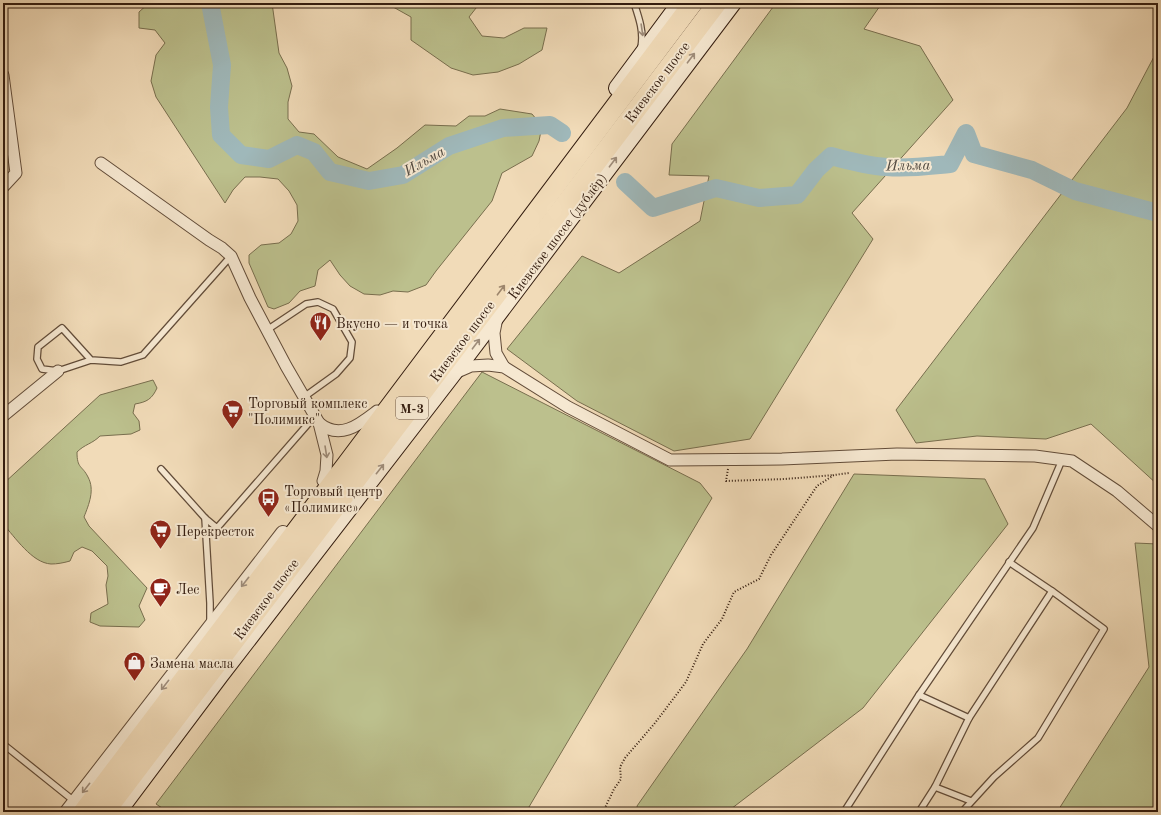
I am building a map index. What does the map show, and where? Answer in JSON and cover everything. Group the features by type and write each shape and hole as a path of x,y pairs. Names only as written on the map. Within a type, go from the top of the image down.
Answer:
{"highway":[{"name":"Киевское шоссе","path":"75,809 378,417 693,3"},
{"name":"Киевское шоссе","path":"105,812 717,3"}],"main road":[{"path":"378,417 422,351 680,3"},
{"name":"Киевское шоссе (дублёр)","path":"118,812 225,669 453,374 733,3"}],"street":[{"path":"3,75 16,173 3,187"},
{"path":"101,162 222,248 231,256 250,298 286,366 317,419 325,428 341,431 378,417"},
{"path":"497,316 494,333 496,353 504,367"},
{"path":"453,374 472,366 488,365 504,367 568,407 670,460 782,459 897,454 1035,456 1072,461 1117,491 1158,526"},
{"path":"3,416 58,371"},
{"path":"75,809 209,628 323,481 378,417"},
{"path":"317,419 327,455 326,470 323,481"}],"lane":[{"path":"634,3 640,20 643,38 639,58"},
{"path":"91,360 62,328 38,347 37,359 42,369 58,371 91,360 122,362 143,355 231,256"},
{"path":"267,330 306,304 318,302 333,309 352,342 350,358 336,374 304,397"},
{"path":"162,468 204,518 217,528 317,419"},
{"path":"844,812 919,694 1033,528 1062,460"},
{"path":"204,518 210,603 209,628"},
{"path":"962,812 994,777 1038,738 1104,629 1009,562"},
{"path":"919,812 935,787 969,718 1052,591"},
{"path":"919,694 969,718"},
{"path":"3,744 75,809"},
{"path":"935,787 971,801"}],"path":[{"path":"728,460 726,481 785,479 848,473"},
{"path":"603,812 614,789 621,779 620,767 622,762 655,723 686,682 703,644 722,619 734,592 759,579 771,555 817,486 834,475"}],"green space":[{"path":"149,3 272,3 279,53 287,68 292,86 288,102 288,119 299,132 314,134 338,157 367,169 397,148 425,125 456,126 469,116 485,116 500,109 532,114 542,126 539,141 532,156 502,173 492,201 426,285 408,292 393,291 380,295 364,294 350,286 340,275 330,260 318,270 315,286 300,291 289,303 274,309 268,307 249,263 249,255 261,245 279,243 291,234 298,221 297,205 289,191 278,179 260,177 245,177 233,190 225,203 156,97 151,81 156,55 165,43 155,30 139,28 139,12"},
{"path":"386,3 480,3 469,17 482,36 504,38 524,28 547,28 542,50 519,64 498,72 473,75 451,68 411,40 411,17"},
{"path":"776,3 882,3 864,29 920,46 953,100 852,213 873,239 750,439 674,451 577,401 507,349 582,256 619,273 700,221 709,176 669,175 672,144"},
{"path":"1158,49 1158,485 1091,424 1046,439 977,436 916,443 896,410 1127,108"},
{"path":"482,372 700,483 712,498 526,812 168,812 156,804"},
{"path":"153,380 157,388 153,395 146,401 135,404 133,413 139,421 140,430 131,434 100,436 77,452 79,464 86,473 91,487 88,507 84,517 89,526 147,588 139,606 145,620 139,627 100,626 90,622 91,613 108,604 106,585 108,576 107,566 92,551 82,547 74,552 70,561 51,564 44,563 37,559 18,542 3,524 3,484 100,395"},
{"path":"854,474 985,479 1008,524 863,708 727,812 638,812 637,806 747,649"},
{"path":"1135,543 1158,544 1158,812 1057,812 1149,667"}],"waterway":[{"name":"Ильма","path":"210,3 222,65 219,107 221,135 241,155 269,159 297,145 314,152 330,172 369,181 403,175 449,146 503,128 550,125 562,133"},
{"name":"Ильма","path":"625,182 653,208 716,188 759,198 797,195 816,170 831,156 866,164 895,168 950,164 966,133 974,154 1032,170 1075,191 1158,213"}],"place":[{"name":"Вкусно — и точка","path":"320,342"},
{"name":"Торговый комплекс \"Полимикс\"","path":"232,430"},
{"name":"Торговый центр «Полимикс»","path":"268,518"},
{"name":"Перекресток","path":"160,550"},
{"name":"Лес","path":"160,608"},
{"name":"Замена масла","path":"134,682"}]}
